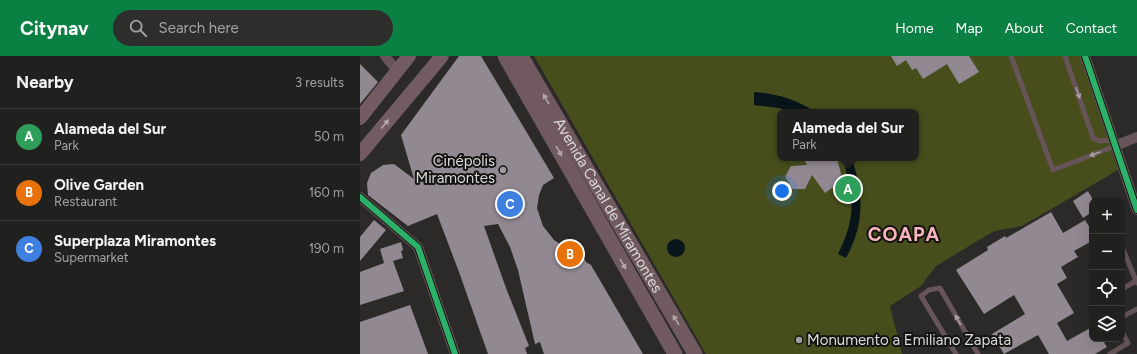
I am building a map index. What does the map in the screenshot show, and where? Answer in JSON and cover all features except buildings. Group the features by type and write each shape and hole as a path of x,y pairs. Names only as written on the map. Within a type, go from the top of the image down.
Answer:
{"main road":[{"path":"360,118 409,56"},
{"path":"360,154 442,56"},
{"name":"Avenida Canal de Miramontes","path":"505,56 675,354"},
{"name":"Avenida Canal de Miramontes","path":"521,56 695,354"}],"street":[{"path":"385,56 397,72"},
{"path":"1085,56 1137,210"},
{"path":"1114,143 1137,137"},
{"path":"360,197 418,247 455,354"}],"lane":[{"path":"1011,56 1053,170 1075,162 1114,143"},
{"path":"1065,56 1093,138 1099,142 1114,143"},
{"path":"1125,254 1137,282 1125,288"},
{"path":"956,354 921,296 929,290 940,288 978,354"},
{"path":"1125,315 1137,309"},
{"path":"1110,354 1128,343 1125,338"}],"green space":[{"path":"534,56 1080,56 1118,170 1022,226 994,231 936,266 921,286 890,306 902,354 706,354"}],"shaded area":[{"path":"754,92 786,98 811,109 782,109 754,105"},
{"path":"853,162 859,187 860,211 856,234 846,258 838,254 847,232 851,211 850,190 845,167"},
{"path":"672,239 680,239 685,244 683,255 680,257 672,257 667,252 667,244"}],"cycle path":[{"path":"1085,56 1137,210"},
{"path":"360,197 418,247 455,354"}],"place":[{"name":"Cinépolis Miramontes","path":"503,170"},
{"name":"Alameda del Sur","path":"848,189"},
{"name":"Superplaza Miramontes","path":"510,204"},
{"name":"Olive Garden","path":"570,254"},
{"name":"Monumento a Emiliano Zapata","path":"799,340"}],"district":[{"name":"COAPA","path":"904,234"}]}
